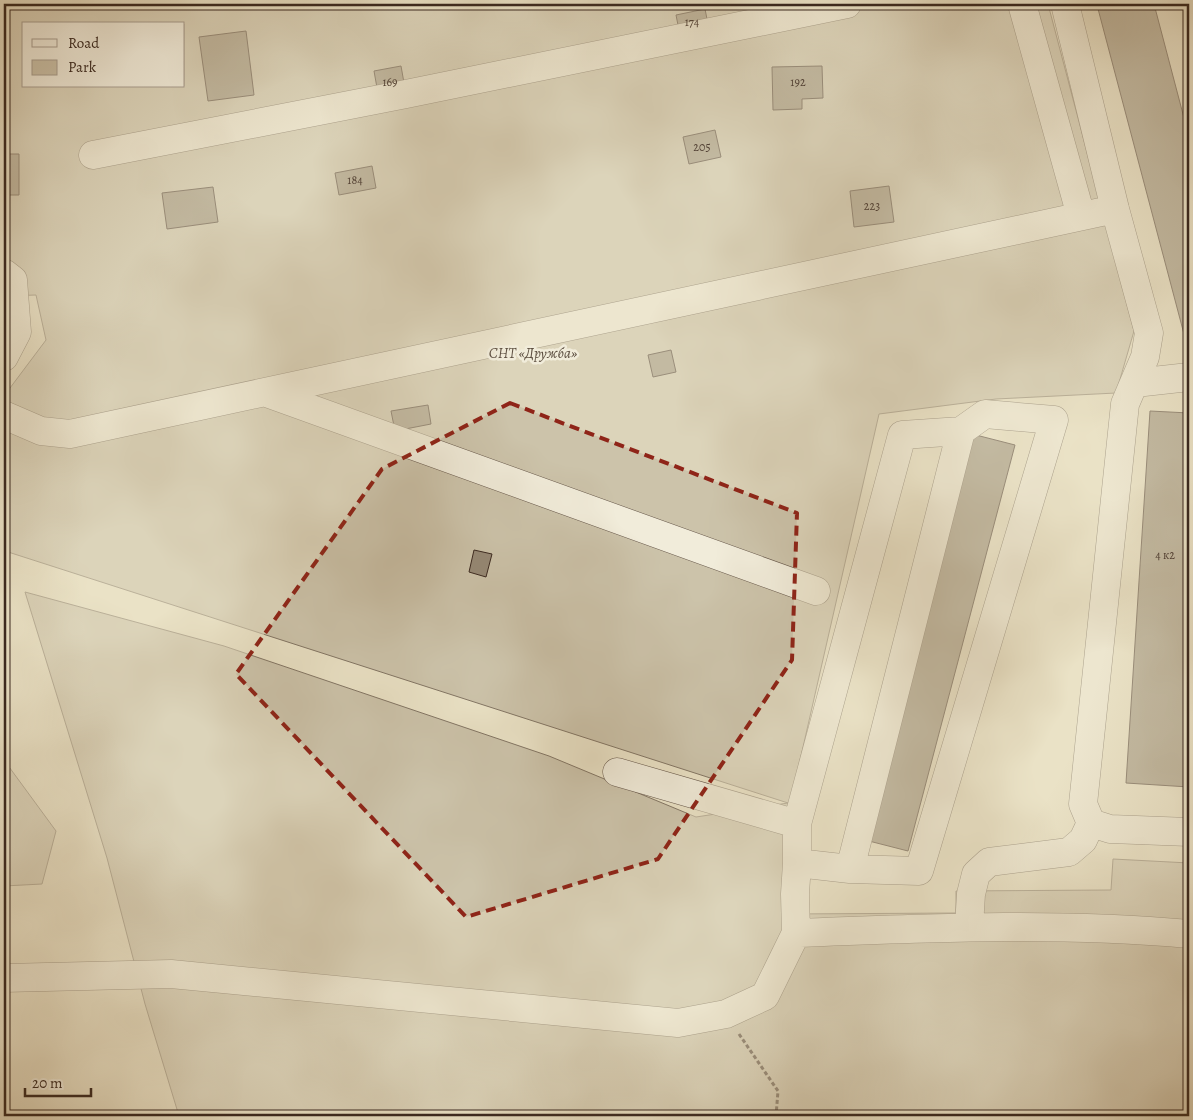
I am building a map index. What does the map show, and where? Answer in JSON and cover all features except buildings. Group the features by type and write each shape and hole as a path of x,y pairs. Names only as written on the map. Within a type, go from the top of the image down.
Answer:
{"lane":[{"path":"93,155 416,92 847,4"},
{"path":"1022,4 1081,216"},
{"path":"969,926 971,894 976,874 989,862 1069,852 1083,840 1091,823 1083,804 1125,404 1145,357 1149,333 1115,209 1065,4"},
{"path":"4,415 41,431 70,434 1115,209"},
{"path":"4,274 13,280 17,332 4,357"},
{"path":"1135,383 1189,377"},
{"path":"266,393 816,591"},
{"path":"4,978 171,974 678,1023 726,1014 765,996 796,933 797,824 902,435 962,431 985,414 1054,420 919,870 850,869 797,864"},
{"path":"850,869 962,431"},
{"path":"618,772 797,824"},
{"path":"1091,823 1110,828 1189,832"},
{"path":"796,933 969,926 1134,929 1189,934"}],"path":[{"path":"726,1014 778,1091 776,1116"}],"highlighted area":[{"path":"510,403 797,513 792,660 658,859 466,917 236,674 382,469"}],"green space":[{"name":"СНТ «Дружба»","path":"4,4 1048,4 1134,331 1116,393 996,399 879,414 790,804 788,914 956,913 956,891 1111,890 1113,859 1189,863 1189,1116 179,1116 145,1004 107,858 25,592 224,646 549,756 696,817 788,803 5,551 4,396 46,340 36,295 4,296"},
{"path":"4,760 56,831 42,884 4,886"}]}
